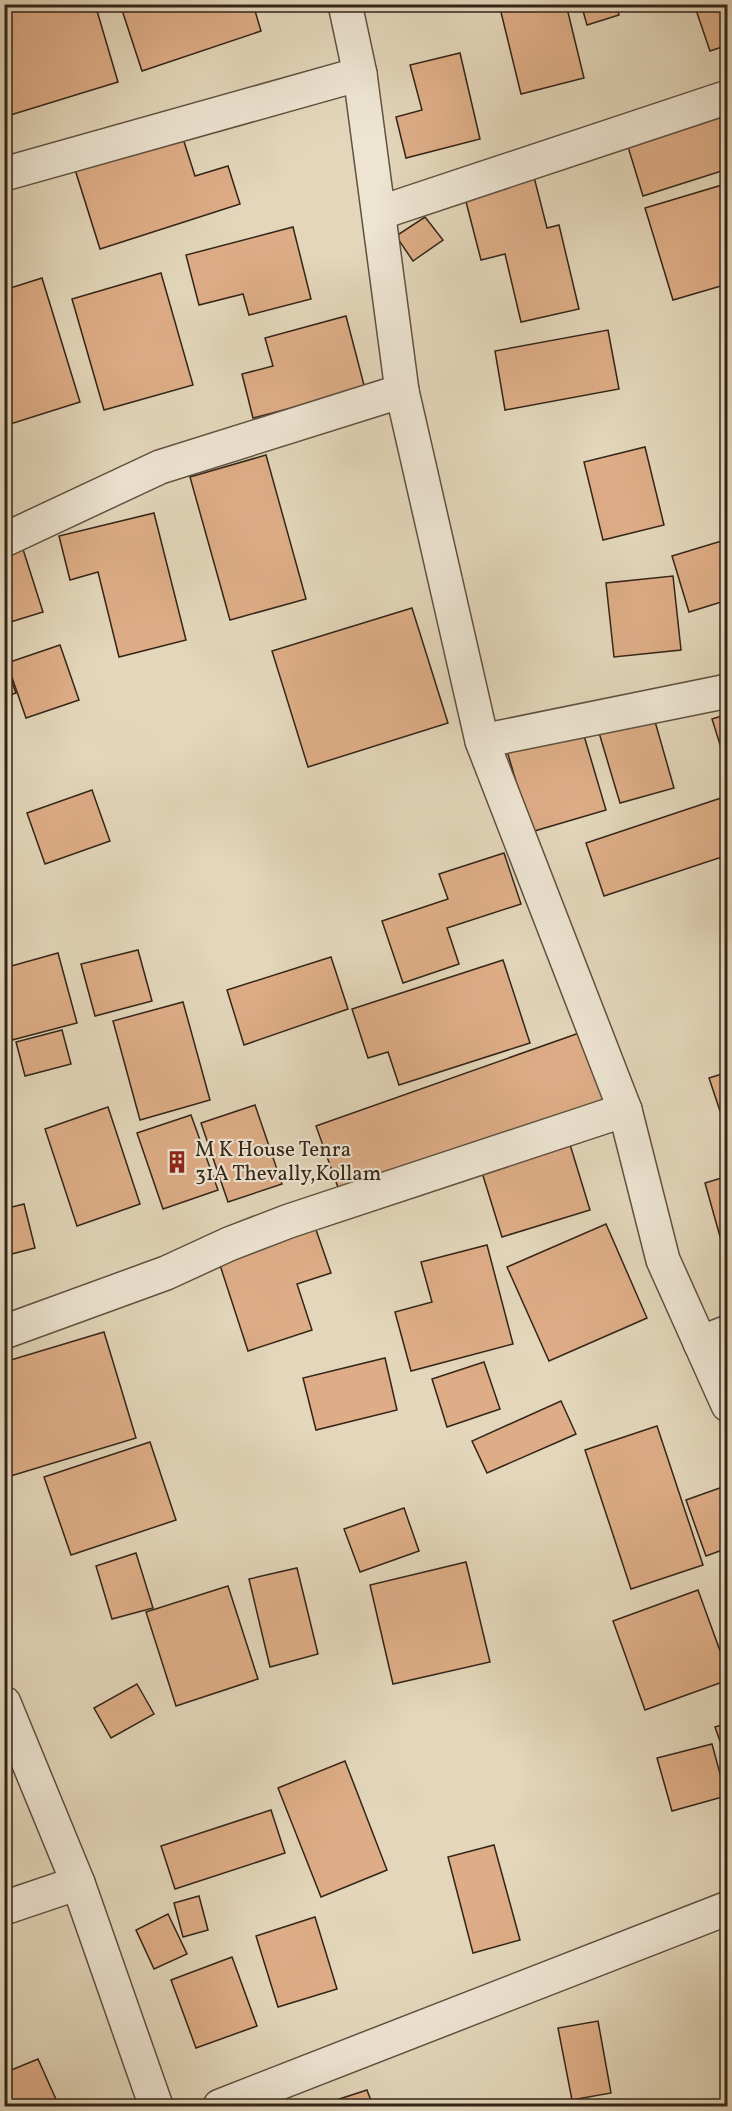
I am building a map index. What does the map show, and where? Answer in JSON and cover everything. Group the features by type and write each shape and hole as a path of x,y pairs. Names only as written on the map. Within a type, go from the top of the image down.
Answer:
{"street":[{"path":"345,4 360,74 402,391 482,741 625,1110 663,1260 714,1337 728,1405"},
{"path":"4,174 360,74"},
{"path":"379,213 728,98"},
{"path":"4,540 160,467 402,391"},
{"path":"482,741 728,691"},
{"path":"4,1332 165,1272 289,1221 625,1110"},
{"path":"4,1702 78,1883 156,2106"},
{"path":"4,1908 78,1883"},
{"path":"220,2106 728,1908"}],"building":[{"path":"12,4 95,4 118,82 4,117 4,7"},
{"path":"120,4 253,4 261,31 142,71"},
{"path":"499,4 566,4 584,78 521,94"},
{"path":"581,4 616,4 619,15 587,25"},
{"path":"694,4 728,4 728,45 710,51"},
{"path":"460,53 480,139 406,158 396,117 422,110 410,65"},
{"path":"728,114 728,169 643,196 622,127"},
{"path":"179,126 195,176 228,166 240,204 100,249 72,160"},
{"path":"534,177 547,228 559,225 579,309 521,322 505,254 481,260 464,194"},
{"path":"722,185 728,202 728,284 673,300 645,208"},
{"path":"425,217 443,240 413,261 396,236"},
{"path":"293,227 311,299 249,315 243,294 199,305 186,255"},
{"path":"161,273 193,385 104,410 72,299"},
{"path":"42,278 80,402 4,426 4,290"},
{"path":"346,316 365,389 253,418 242,374 273,366 265,338"},
{"path":"608,330 619,389 505,410 495,351"},
{"path":"645,447 664,525 603,540 584,462"},
{"path":"266,455 306,599 230,620 190,477"},
{"path":"154,513 186,640 119,657 98,572 70,580 59,536"},
{"path":"728,539 728,600 689,612 672,556"},
{"path":"21,543 43,612 4,624 4,548"},
{"path":"673,576 681,650 614,657 606,583"},
{"path":"412,608 448,723 308,767 272,651"},
{"path":"60,645 79,700 26,718 7,663"},
{"path":"4,659 16,693 4,697"},
{"path":"652,711 674,788 620,803 597,726"},
{"path":"728,714 728,770 712,719"},
{"path":"582,729 606,810 531,832 507,751"},
{"path":"92,790 110,841 45,864 27,813"},
{"path":"721,798 728,816 728,855 604,896 586,843"},
{"path":"504,853 521,904 447,928 459,964 403,983 382,921 448,899 439,874"},
{"path":"138,950 152,1001 95,1016 81,964"},
{"path":"58,953 77,1023 12,1040 4,1009 4,968"},
{"path":"331,957 348,1009 244,1045 227,990"},
{"path":"503,960 530,1043 399,1085 388,1052 368,1058 352,1009"},
{"path":"183,1002 210,1100 140,1120 113,1021"},
{"path":"62,1030 71,1064 25,1076 16,1042"},
{"path":"582,1032 607,1099 340,1193 316,1126"},
{"path":"728,1072 728,1135 709,1078"},
{"path":"255,1105 282,1184 228,1202 201,1123"},
{"path":"108,1107 140,1204 77,1226 45,1129"},
{"name":"M K House Tenra 31A Thevally,Kollam","path":"191,1115 218,1190 163,1209 137,1133"},
{"path":"568,1138 590,1210 502,1237 480,1166"},
{"path":"728,1176 728,1265 705,1183"},
{"path":"24,1204 35,1248 4,1256 4,1209"},
{"path":"314,1224 331,1273 297,1284 312,1330 248,1351 217,1256"},
{"path":"606,1224 647,1318 549,1361 507,1267"},
{"path":"487,1245 513,1344 411,1371 395,1312 432,1302 421,1262"},
{"path":"104,1332 136,1438 4,1478 4,1362"},
{"path":"385,1358 397,1410 316,1430 303,1378"},
{"path":"484,1362 500,1409 447,1427 432,1379"},
{"path":"561,1401 576,1434 487,1473 472,1441"},
{"path":"657,1426 703,1565 631,1589 585,1450"},
{"path":"150,1442 176,1520 71,1555 44,1477"},
{"path":"728,1485 728,1548 706,1556 686,1500"},
{"path":"404,1508 419,1551 360,1572 344,1529"},
{"path":"136,1553 153,1608 112,1619 96,1566"},
{"path":"466,1562 490,1662 393,1684 370,1585"},
{"path":"297,1568 318,1654 270,1667 249,1579"},
{"path":"228,1586 258,1679 176,1706 146,1612"},
{"path":"698,1590 728,1673 728,1680 645,1710 613,1621"},
{"path":"137,1684 154,1714 111,1738 94,1708"},
{"path":"728,1723 728,1764 715,1727"},
{"path":"712,1744 726,1796 672,1811 657,1758"},
{"path":"345,1761 387,1870 321,1897 278,1788"},
{"path":"271,1810 285,1853 175,1889 161,1846"},
{"path":"494,1845 520,1940 473,1953 448,1857"},
{"path":"199,1896 208,1930 183,1937 174,1903"},
{"path":"168,1914 187,1954 154,1969 136,1930"},
{"path":"315,1917 337,1989 278,2007 256,1936"},
{"path":"232,1957 257,2026 196,2048 171,1980"},
{"path":"598,2021 611,2093 572,2100 558,2028"},
{"path":"38,2059 59,2106 4,2106 4,2073"},
{"path":"367,2090 373,2106 325,2106 324,2104"}],"place":[{"name":"M K House Tenra 31A Thevally,Kollam","path":"177,1162"}]}
